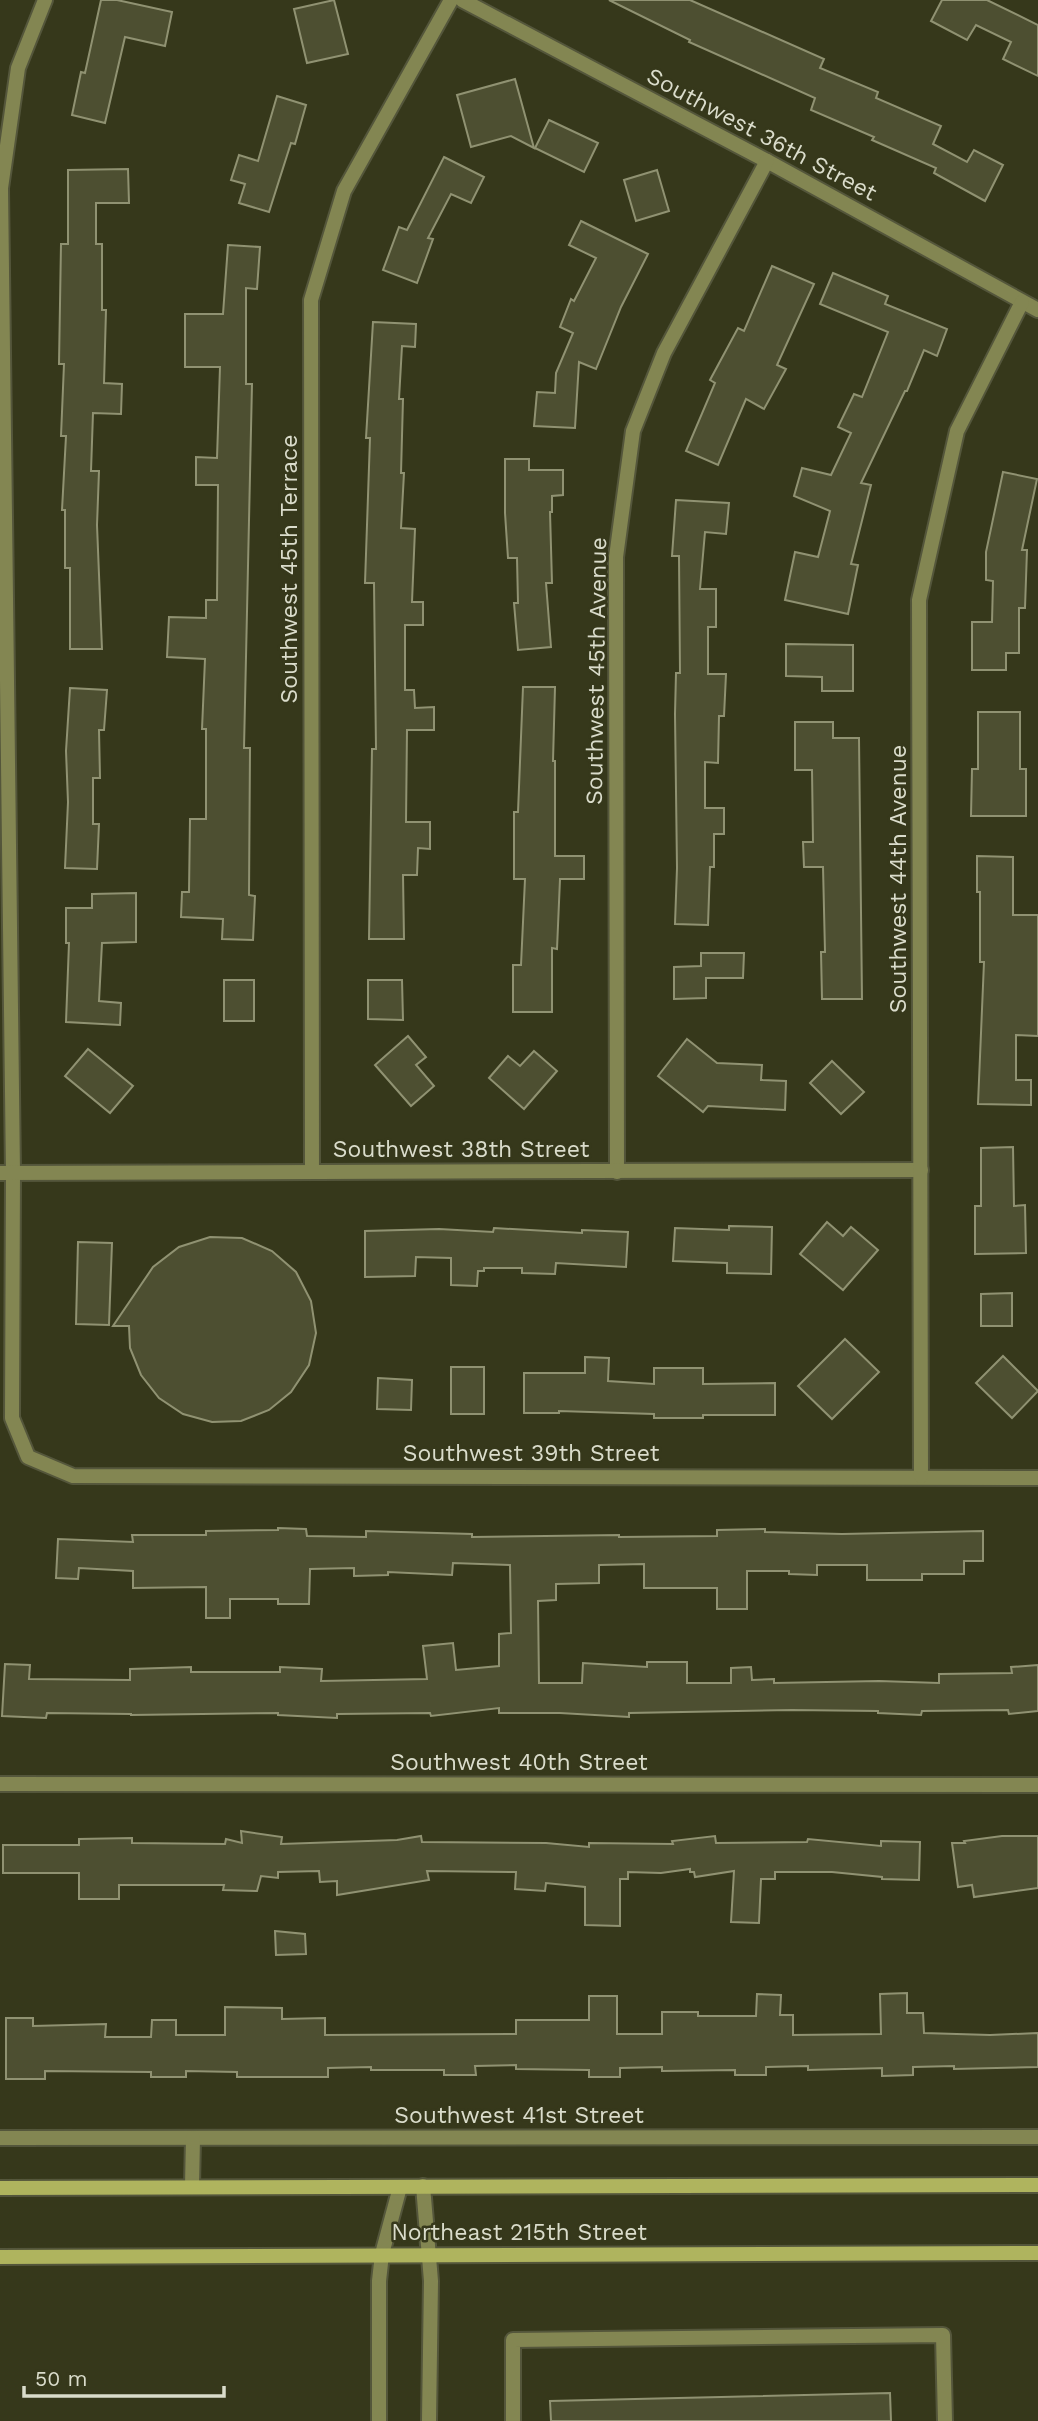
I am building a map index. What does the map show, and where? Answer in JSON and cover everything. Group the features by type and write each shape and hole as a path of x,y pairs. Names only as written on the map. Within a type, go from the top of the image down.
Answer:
{"street":[{"path":"6,1173 1,188 18,68 45,0"},
{"name":"Southwest 45th Terrace","path":"312,1171 311,300 344,191 451,0"},
{"name":"Southwest 36th Street","path":"462,0 767,161 1038,310"},
{"name":"Southwest 45th Avenue","path":"617,1172 616,557 633,431 664,353 767,161"},
{"name":"Southwest 44th Avenue","path":"921,1476 919,600 957,431 1022,302"},
{"name":"Southwest 38th Street","path":"6,1173 921,1170"},
{"name":"Southwest 39th Street","path":"6,1173 12,1418 28,1457 73,1476 1038,1478"},
{"name":"Southwest 40th Street","path":"0,1784 1038,1785"},
{"name":"Southwest 41st Street","path":"0,2138 1038,2137"},
{"path":"192,2186 193,2138"},
{"name":"Northeast 215th Street","path":"0,2188 1038,2185"},
{"path":"423,2186 430,2255 429,2421"},
{"path":"379,2421 379,2281 382,2254 400,2187"},
{"name":"Northeast 215th Street","path":"0,2257 1038,2253"},
{"path":"513,2421 513,2340 943,2335 944,2421"}],"building":[{"path":"101,0 117,0 172,12 165,46 125,37 105,123 72,115 81,72 85,73"},
{"path":"334,0 348,54 307,63 294,9"},
{"path":"609,0 690,0 824,59 820,68 878,92 876,98 941,126 933,144 967,162 974,150 1003,165 985,201 934,173 936,168 811,110 815,98 689,42 690,40"},
{"path":"942,0 987,0 1038,25 1038,76 1003,59 1011,42 976,25 967,40 931,21"},
{"path":"515,79 534,148 511,136 471,147 457,95"},
{"path":"277,96 306,105 295,144 291,143 269,212 239,203 245,184 231,180 239,155 258,161"},
{"path":"549,120 598,143 584,172 535,148"},
{"path":"444,157 484,177 471,203 451,194 428,238 433,239 417,283 383,270 399,227 407,230"},
{"path":"128,169 129,203 96,203 96,244 102,244 102,310 106,310 104,383 122,384 121,414 93,413 91,471 99,471 97,525 102,649 70,649 70,568 65,568 65,510 62,510 66,436 61,436 64,364 59,364 61,244 68,244 68,170"},
{"path":"657,170 669,211 636,221 624,180"},
{"path":"581,221 648,254 621,307 596,369 579,362 575,428 534,426 537,392 555,393 556,373 573,333 560,327 571,299 574,301 596,258 569,245"},
{"path":"228,245 260,247 257,289 246,288 246,384 252,384 244,748 250,748 249,895 255,896 253,940 222,939 223,919 181,917 182,892 189,892 190,819 206,819 206,729 202,729 205,659 167,657 169,617 206,618 206,600 217,600 218,485 196,485 196,457 217,458 220,367 185,367 185,314 223,314"},
{"path":"772,266 814,284 777,365 786,369 764,409 746,399 718,465 686,451 715,383 710,380 738,328 744,331"},
{"path":"833,273 888,296 885,304 947,329 937,356 924,350 907,391 861,483 871,485 851,564 858,565 848,614 785,600 795,552 818,557 830,511 794,496 802,468 831,475 851,433 838,427 854,394 862,397 888,332 820,304"},
{"path":"373,322 416,324 415,347 402,346 399,399 403,399 401,473 404,473 401,528 415,529 412,602 423,602 423,625 405,625 405,690 414,690 415,708 434,707 434,730 407,730 406,822 430,822 430,849 418,848 417,875 403,875 404,939 369,939 372,749 376,749 374,583 365,583 370,438 366,438"},
{"path":"505,459 529,459 529,470 563,470 563,495 552,496 550,512 552,583 546,583 551,647 518,650 514,603 518,603 517,558 508,558"},
{"path":"1003,472 1037,479 1022,550 1027,550 1025,608 1019,608 1019,653 1006,653 1006,670 972,670 972,622 992,622 993,581 986,580 986,552"},
{"path":"676,500 729,503 726,534 705,532 700,589 716,589 716,627 708,627 708,674 726,674 724,716 719,716 718,763 705,762 705,808 724,808 724,834 714,834 714,867 710,867 708,925 675,924 675,714 676,673 680,673 679,556 672,556"},
{"path":"786,644 853,645 853,691 822,691 822,677 786,676"},
{"path":"523,687 555,687 555,856 584,856 584,879 560,879 557,949 552,948 552,1012 513,1012 513,965 521,965 525,879 514,879 514,812 518,812"},
{"path":"70,688 107,690 104,730 99,730 100,778 93,778 93,824 99,824 97,869 65,868 68,802 66,751"},
{"path":"978,712 1020,712 1020,769 1026,769 1026,816 971,816 972,769 978,769"},
{"path":"795,722 833,722 833,738 859,738 862,999 822,999 821,952 825,952 823,867 804,867 803,842 813,842 812,770 795,770"},
{"path":"977,856 1013,857 1013,915 1038,915 1038,1036 1016,1035 1016,1080 1031,1080 1031,1105 978,1104 984,962 980,962"},
{"path":"136,893 136,942 102,943 99,1001 121,1003 120,1025 66,1022 69,943 66,943 66,908 92,908 92,894"},
{"path":"701,953 744,953 743,978 706,978 706,998 674,999 674,967 701,966"},
{"path":"224,980 254,980 254,1021 224,1021"},
{"path":"368,980 402,980 403,1020 368,1019"},
{"path":"408,1036 426,1057 416,1065 434,1086 411,1106 375,1065"},
{"path":"687,1039 717,1063 762,1065 761,1080 786,1081 785,1110 708,1106 703,1112 658,1076"},
{"path":"88,1049 133,1086 110,1113 65,1076"},
{"path":"534,1051 557,1071 524,1109 489,1078 508,1056 520,1066"},
{"path":"832,1061 864,1092 841,1114 810,1083"},
{"path":"1013,1147 1014,1206 1025,1205 1026,1253 975,1254 975,1206 981,1206 981,1148"},
{"path":"827,1222 843,1236 851,1227 878,1250 843,1290 800,1254"},
{"path":"729,1226 772,1227 771,1274 727,1273 727,1263 673,1261 675,1228 729,1230"},
{"path":"494,1228 582,1233 582,1230 628,1232 626,1267 556,1263 555,1274 522,1273 522,1268 484,1268 484,1271 478,1271 477,1286 451,1285 451,1258 416,1257 415,1276 365,1277 365,1231 439,1229 493,1232"},
{"path":"210,1237 242,1238 272,1251 296,1272 311,1301 316,1333 309,1365 291,1392 269,1410 241,1421 212,1422 183,1414 159,1398 141,1375 130,1348 129,1326 113,1326 153,1267 179,1247"},
{"path":"78,1242 112,1243 109,1325 76,1324"},
{"path":"1012,1293 1012,1326 981,1326 981,1294"},
{"path":"845,1339 879,1372 832,1419 798,1386"},
{"path":"1003,1356 1038,1391 1012,1418 976,1383"},
{"path":"585,1357 609,1358 608,1381 654,1384 654,1368 703,1368 703,1384 775,1383 775,1415 654,1418 654,1414 559,1411 524,1413 524,1373 585,1373"},
{"path":"451,1367 484,1367 484,1414 451,1414"},
{"path":"378,1378 412,1380 411,1410 377,1409"},
{"path":"306,1529 307,1536 366,1537 366,1531 472,1534 472,1537 619,1537 717,1536 717,1530 765,1529 765,1532 842,1534 983,1531 983,1561 964,1561 964,1574 922,1574 922,1580 867,1580 867,1565 817,1565 817,1575 789,1574 789,1571 747,1571 747,1609 717,1609 717,1588 644,1588 644,1564 599,1565 599,1583 556,1584 556,1600 538,1601 539,1683 582,1683 583,1663 647,1667 647,1662 687,1662 687,1683 731,1683 731,1668 751,1667 752,1680 774,1679 774,1683 939,1683 939,1674 1012,1673 1011,1667 1038,1665 1038,1711 1009,1714 1008,1710 922,1711 921,1715 878,1711 792,1710 629,1713 629,1717 499,1713 499,1708 431,1716 430,1713 337,1714 337,1718 278,1713 47,1713 46,1718 2,1716 5,1664 30,1665 29,1679 130,1680 130,1669 191,1667 191,1672 280,1672 280,1667 322,1669 321,1681 427,1679 423,1646 453,1643 456,1670 499,1666 499,1634 511,1633 510,1565 453,1563 452,1575 388,1572 388,1575 354,1576 354,1568 310,1569 309,1604 278,1604 278,1599 230,1599 230,1618 206,1618 206,1587 133,1588 133,1571 79,1568 78,1579 56,1578 58,1539 133,1542 132,1535 206,1535 206,1531"},
{"path":"241,1831 282,1837 281,1844 397,1840 421,1836 422,1842 546,1843 589,1847 589,1843 673,1844 672,1841 715,1836 716,1843 807,1842 808,1839 881,1846 881,1841 920,1842 919,1880 882,1879 832,1872 775,1872 775,1879 761,1879 759,1923 731,1922 734,1871 695,1877 690,1869 661,1873 628,1872 628,1879 620,1879 620,1926 585,1925 585,1887 546,1883 545,1891 515,1889 516,1872 427,1871 429,1880 337,1895 337,1881 320,1882 319,1871 278,1872 278,1878 261,1876 257,1891 223,1890 224,1885 119,1885 119,1899 79,1899 79,1873 3,1873 3,1845 79,1845 79,1839 132,1838 132,1843 225,1844 226,1839 242,1843"},
{"path":"1002,1836 1038,1836 1038,1888 974,1897 972,1885 958,1887 952,1843"},
{"path":"275,1931 305,1934 306,1954 276,1955"},
{"path":"907,1993 907,2013 923,2013 924,2033 1038,2033 1038,2067 913,2067 913,2075 882,2076 882,2068 808,2070 808,2066 766,2067 766,2075 735,2075 735,2070 662,2071 662,2067 620,2068 620,2077 589,2077 589,2070 516,2069 516,2065 475,2066 476,2075 444,2075 444,2070 371,2070 371,2067 328,2068 328,2077 237,2077 237,2072 186,2071 186,2077 151,2077 151,2072 45,2071 45,2079 6,2079 6,2018 33,2018 33,2026 106,2024 105,2037 151,2037 152,2020 176,2020 176,2035 225,2035 225,2007 282,2008 282,2019 325,2018 325,2035 516,2034 516,2020 589,2020 589,1996 617,1996 617,2034 662,2034 662,2012 698,2012 698,2016 756,2016 757,1994 781,1995 780,2015 793,2015 793,2035 881,2034 880,1994"},
{"path":"890,2393 891,2421 551,2421 550,2401"}]}
